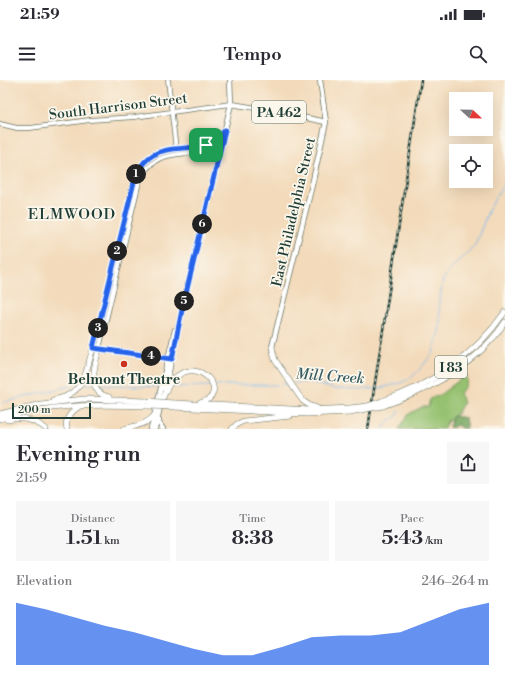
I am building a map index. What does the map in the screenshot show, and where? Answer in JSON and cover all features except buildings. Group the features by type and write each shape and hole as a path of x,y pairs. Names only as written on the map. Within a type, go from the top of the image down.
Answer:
{"highway":[{"name":"I 83","path":"382,404 436,378 460,361 494,328 505,312"},
{"name":"I 83","path":"0,414 35,406 84,399 126,400 147,403 307,414 350,410 382,404 420,392 469,360 492,340 505,322"},
{"path":"272,347 275,360 303,401 309,405 326,409"},
{"path":"96,349 93,381 98,391 106,397 126,400"},
{"path":"35,406 69,395 76,390 84,380 96,349"},
{"path":"162,399 166,384 178,375 188,371 200,372 211,380 214,390 208,400 195,404"},
{"name":"I 83","path":"0,420 16,414 83,404 147,403"},
{"path":"67,429 66,421 69,415 83,404"},
{"name":"I 83","path":"173,405 195,404 310,410 350,410"},
{"path":"232,429 237,424 244,421 260,418 307,414"},
{"path":"124,429 144,424 157,415"},
{"path":"0,420 23,418 34,421 46,429"}],"main road":[{"name":"East Philadelphia Street","path":"272,347 314,178 326,122 320,80"},
{"path":"230,81 234,104"},
{"name":"PA 462","path":"151,429 157,415 166,384 176,328 182,310 225,130 234,104 326,122"},
{"path":"96,349 170,358"},
{"name":"PA 462","path":"155,429 163,393"},
{"path":"157,415 159,423 163,429"}],"street":[{"path":"168,80 177,154"},
{"name":"South Harrison Street","path":"0,124 7,127 30,128 234,104"},
{"path":"96,349 136,174 142,165 152,155 176,149 206,145 225,130"},
{"path":"96,349 139,182 143,173 147,167 163,156 207,150 222,142"}],"green space":[{"path":"466,375 468,381 460,394 463,403 457,414 452,417 451,421 448,420 444,429 399,429 409,414 422,407 429,407 429,402 432,398 435,396 437,397"},
{"path":"455,416 465,418 467,428 461,428 457,425 452,428 449,427 452,417"}],"waterway":[{"name":"Mill Creek","path":"294,383 308,382 335,389 360,390 381,388 400,383 411,378 433,353 440,327 439,303 443,280 451,268 475,245 489,209 505,182"},
{"name":"Mill Creek","path":"0,403 79,384"},
{"name":"Mill Creek","path":"84,384 93,384"},
{"name":"Mill Creek","path":"96,384 158,387"},
{"name":"Mill Creek","path":"216,385 288,384"},
{"name":"Mill Creek","path":"170,387 210,386"},
{"path":"383,429 390,420 397,416 399,411"}],"railway":[{"path":"368,429 421,80"}],"place":[{"name":"Belmont Theatre","path":"124,364"}],"district":[{"name":"ELMWOOD","path":"72,214"}],"route":[{"path":"225,130 182,310 172,359 93,348 136,174 142,165 152,155 165,151 206,145 225,130"}]}
